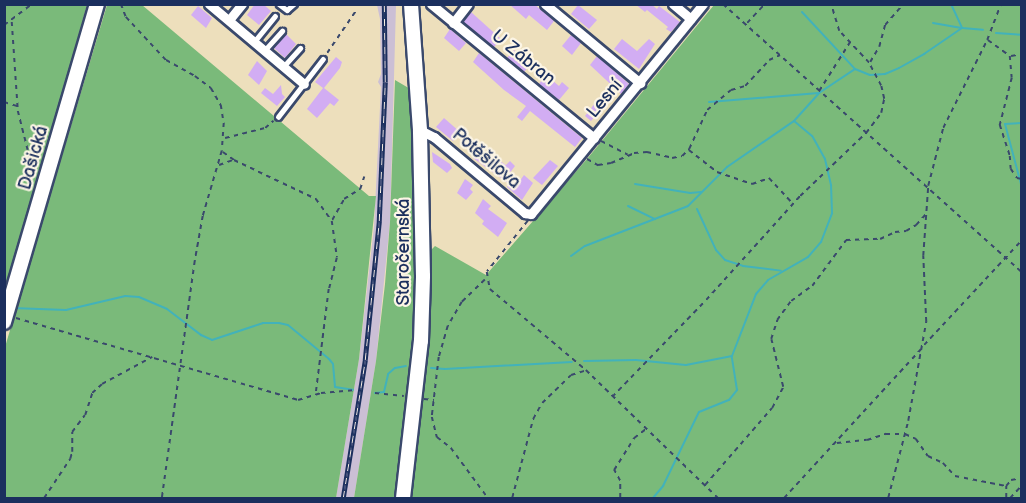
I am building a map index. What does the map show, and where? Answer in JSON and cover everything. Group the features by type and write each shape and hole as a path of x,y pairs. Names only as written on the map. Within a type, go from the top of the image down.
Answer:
{"main road":[{"name":"Dašická","path":"6,319 98,4"},
{"name":"Staročernská","path":"403,498 416,398 423,276 420,130 411,4"}],"street":[{"path":"209,4 304,84"},
{"path":"228,21 242,4"},
{"name":"U Zábran","path":"431,4 598,139"},
{"path":"453,23 468,4"},
{"path":"545,4 640,83"},
{"path":"673,4 691,19"},
{"name":"Lesní","path":"530,214 598,139 703,4"},
{"name":"Potěšilova","path":"420,130 434,137 530,214"}],"lane":[{"path":"279,4 287,10 294,4"},
{"path":"254,42 275,16"},
{"path":"264,51 282,31"},
{"path":"284,67 300,48"},
{"path":"278,117 323,59"}],"path":[{"path":"4,26 32,4"},
{"path":"121,4 126,17 166,60 211,88 221,105 224,138 219,165 203,216 162,498"},
{"path":"723,4 1022,272"},
{"path":"746,23 765,4"},
{"path":"612,397 706,300 793,204 866,133 882,113 884,99 881,86 869,63 839,31 831,4"},
{"path":"869,63 879,47 885,25 903,4"},
{"path":"996,4 999,8"},
{"path":"888,498 905,434 926,322 923,256 928,186 943,128 987,40 1001,4"},
{"path":"323,59 355,12"},
{"path":"12,22 18,106 41,198"},
{"path":"987,40 1010,56 1022,54"},
{"path":"819,91 850,41"},
{"path":"587,159 598,165 647,152 672,158 681,156 689,149 707,110 731,90 745,86 769,60 780,55"},
{"path":"1010,56 1012,78 1000,125 1010,156 1011,170 1017,178 1022,179"},
{"path":"4,102 18,106"},
{"path":"224,138 265,128 278,117"},
{"path":"598,139 629,155"},
{"path":"689,149 717,172 752,184 769,178 793,204"},
{"path":"222,151 234,160 316,199 332,221 337,258 329,289 316,395"},
{"path":"219,165 234,160"},
{"path":"332,221 344,199 360,189 364,177"},
{"path":"704,485 772,408 783,387 771,339 777,320 791,301 812,286 846,240 880,239 895,232 906,231 916,225 926,213"},
{"path":"530,214 527,224 487,272 486,279 490,289 586,370 718,498"},
{"path":"784,498 1022,240"},
{"path":"486,279 462,302 448,326 439,357 432,417 437,437 451,448 488,498"},
{"path":"6,319 152,357 298,400 353,390"},
{"path":"44,498 70,459 72,432 85,415 92,393 102,384 152,357"},
{"path":"512,498 533,418 542,403 571,375 586,370"},
{"path":"375,393 416,398"},
{"path":"620,498 620,482 614,470 634,438 646,429"},
{"path":"837,443 867,440 886,434 905,434 916,439 928,456 943,463 955,476 1006,486"},
{"path":"1006,498 1006,486 1011,480 1022,478"},
{"path":"1010,498 1022,485"}],"shaded area":[{"path":"377,5 396,5 390,222 376,361 354,498 336,498 359,359 374,227 381,87 378,82 381,74 380,19"}],"green space":[{"path":"4,5 87,5 5,295"},
{"path":"107,5 142,5 369,196 376,196 359,359 336,498 5,498 5,347"},
{"path":"714,5 1021,5 1021,498 409,498 428,341 430,251 435,246 486,275 587,159"},
{"path":"395,80 412,90 416,161 415,341 397,498 354,498 376,361 385,284 390,222"}],"building":[{"path":"255,4 263,4 271,11 259,25 247,15"},
{"path":"509,4 534,4 554,21 547,30 529,15 526,19"},
{"path":"635,4 651,4 657,9 659,6 680,22 671,32 647,10 645,12"},
{"path":"578,5 597,20 589,29 571,14"},
{"path":"198,6 212,18 206,28 191,15"},
{"path":"471,12 501,39 494,47 463,22"},
{"path":"450,29 466,43 459,51 444,38"},
{"path":"286,34 296,44 285,58 274,48"},
{"path":"571,35 581,43 572,55 562,46"},
{"path":"622,39 637,51 649,39 655,44 639,69 614,49"},
{"path":"514,50 531,64 524,72 507,58"},
{"path":"479,53 582,138 575,147 530,111 522,121 517,117 526,106 473,62"},
{"path":"597,56 629,84 621,94 590,65"},
{"path":"336,57 342,62 340,68 324,88 339,100 334,106 330,103 317,118 307,109 323,88 315,82"},
{"path":"257,61 267,71 259,85 248,75"},
{"path":"546,75 559,86 562,82 569,88 559,100 539,84"},
{"path":"281,85 282,94 285,97 277,106 261,93 265,88 273,94"},
{"path":"599,98 606,103 591,121 585,116"},
{"path":"444,118 460,132 453,141 436,127"},
{"path":"479,147 506,165 510,161 515,166 509,174 519,182 524,175 533,183 522,200 507,187 509,184 473,158"},
{"path":"432,152 450,164 452,168 447,173 433,162"},
{"path":"550,160 558,166 542,185 533,178"},
{"path":"465,179 473,185 470,189 473,192 466,200 457,193"},
{"path":"483,199 491,206 488,209 507,223 498,237 482,224 484,221 475,213"}],"waterway":[{"path":"951,4 962,28"},
{"path":"802,12 855,69 870,75 885,74 899,68 962,28 983,30"},
{"path":"933,23 962,28"},
{"path":"996,33 1022,35"},
{"path":"571,256 585,246 688,206 727,167 794,121 819,93 855,69"},
{"path":"709,102 819,93"},
{"path":"584,361 636,360 686,365 732,356 756,294 768,280 808,257 821,242 832,213 831,185 825,159 812,136 794,121"},
{"path":"1022,123 1005,124 1022,188"},
{"path":"635,184 690,193 701,192"},
{"path":"628,206 655,219"},
{"path":"697,209 716,250 725,260 743,266 781,271"},
{"path":"12,308 66,310 125,296 139,297 167,309 201,335 212,340 263,323 288,325 333,364 335,387 353,390"},
{"path":"653,498 663,486 699,412 729,400 737,390 732,357"},
{"path":"431,368 572,362"},
{"path":"375,393 384,392 388,374 395,368 406,366"}],"railway":[{"path":"343,498 365,360 379,221 385,82 384,4"}]}
